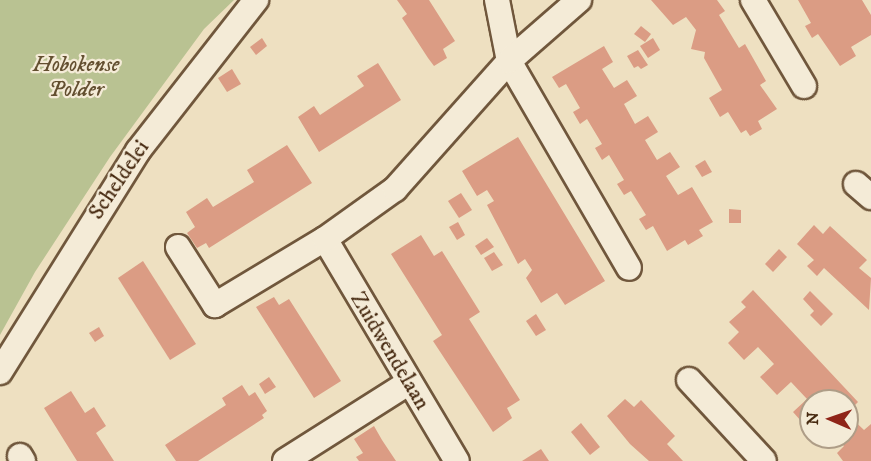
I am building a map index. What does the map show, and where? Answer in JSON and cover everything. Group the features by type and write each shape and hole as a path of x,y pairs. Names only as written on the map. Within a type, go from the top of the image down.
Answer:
{"street":[{"name":"Scheldelei","path":"0,372 138,151 256,0"},
{"path":"497,0 509,61 629,268"},
{"path":"178,247 215,305 325,239 395,189 509,61 579,0"},
{"path":"753,0 804,86"},
{"name":"Zuidwendelaan","path":"325,239 408,383 457,461"},
{"path":"689,380 764,461"},
{"path":"285,461 408,383"}],"green space":[{"name":"Hobokense Polder","path":"0,0 234,0 204,29 110,157 35,272 0,335"}],"building":[{"path":"397,0 429,0 455,41 443,49 447,58 434,66 402,18 407,14"},
{"path":"651,0 717,0 725,11 719,15 739,48 745,44 766,81 760,85 777,109 758,121 762,129 750,136 746,130 741,133 728,112 720,117 709,98 722,90 704,58 705,52 691,49 696,30 686,17 673,25"},
{"path":"798,0 862,0 871,15 871,35 851,47 856,56 840,66 818,34 812,38 805,26 811,23"},
{"path":"641,26 651,34 645,42 634,34"},
{"path":"262,38 267,46 256,55 250,47"},
{"path":"653,38 660,50 648,58 640,46"},
{"path":"604,46 613,62 602,69 614,88 627,80 637,96 624,104 635,124 648,116 658,132 645,140 657,160 670,152 680,167 666,176 678,195 692,187 713,222 699,230 703,236 688,245 685,240 667,251 653,226 646,230 639,219 646,215 631,191 624,195 617,184 624,180 609,155 602,160 595,148 602,144 587,119 580,124 573,112 580,108 566,84 559,88 552,77"},
{"path":"638,50 648,65 641,69 638,66 634,68 627,56"},
{"path":"378,63 401,100 319,152 298,117 314,106 320,115 364,86 357,76"},
{"path":"232,69 241,84 227,92 218,78"},
{"path":"518,137 605,281 565,305 557,293 541,303 526,278 532,270 525,259 518,264 487,205 494,201 487,190 477,196 462,171"},
{"path":"287,145 312,183 209,248 206,243 197,248 187,233 195,227 186,212 207,198 213,207 254,182 247,170"},
{"path":"705,160 712,172 702,177 695,166"},
{"path":"461,193 472,210 459,218 448,201"},
{"path":"729,209 741,210 741,223 729,223"},
{"path":"458,222 465,235 457,240 449,227"},
{"path":"814,225 823,234 830,226 867,260 859,268 871,278 869,310 824,268 817,276 807,266 814,260 797,244"},
{"path":"421,235 434,256 442,251 480,312 469,319 520,400 507,408 512,418 493,432 433,341 442,335 391,254"},
{"path":"487,238 494,247 481,255 475,246"},
{"path":"779,249 787,257 773,272 765,264"},
{"path":"494,252 503,265 492,271 484,258"},
{"path":"143,261 196,344 170,360 118,278"},
{"path":"753,290 846,389 799,390 791,382 777,395 760,377 774,364 758,347 744,360 728,343 739,332 729,322 746,307 741,302"},
{"path":"810,291 833,314 821,326 810,315 814,311 803,299"},
{"path":"274,297 279,305 289,299 341,381 314,398 256,307"},
{"path":"536,314 546,330 536,336 526,321"},
{"path":"99,327 104,336 95,342 89,333"},
{"path":"269,377 276,387 265,394 259,384"},
{"path":"242,385 249,396 255,392 267,411 262,415 264,418 198,461 176,461 165,445 226,405 222,398"},
{"path":"71,391 85,413 94,407 106,426 96,433 114,461 77,461 44,408"},
{"path":"625,399 634,407 641,400 675,436 667,444 683,461 649,461 630,444 607,416"},
{"path":"799,406 799,419 793,412"},
{"path":"581,423 600,447 590,455 571,432"},
{"path":"871,424 871,461 843,461 837,453 841,449 859,449 859,425 864,430"},
{"path":"374,426 396,461 359,461 356,457 363,453 354,439"},
{"path":"541,449 549,461 522,461"}]}
